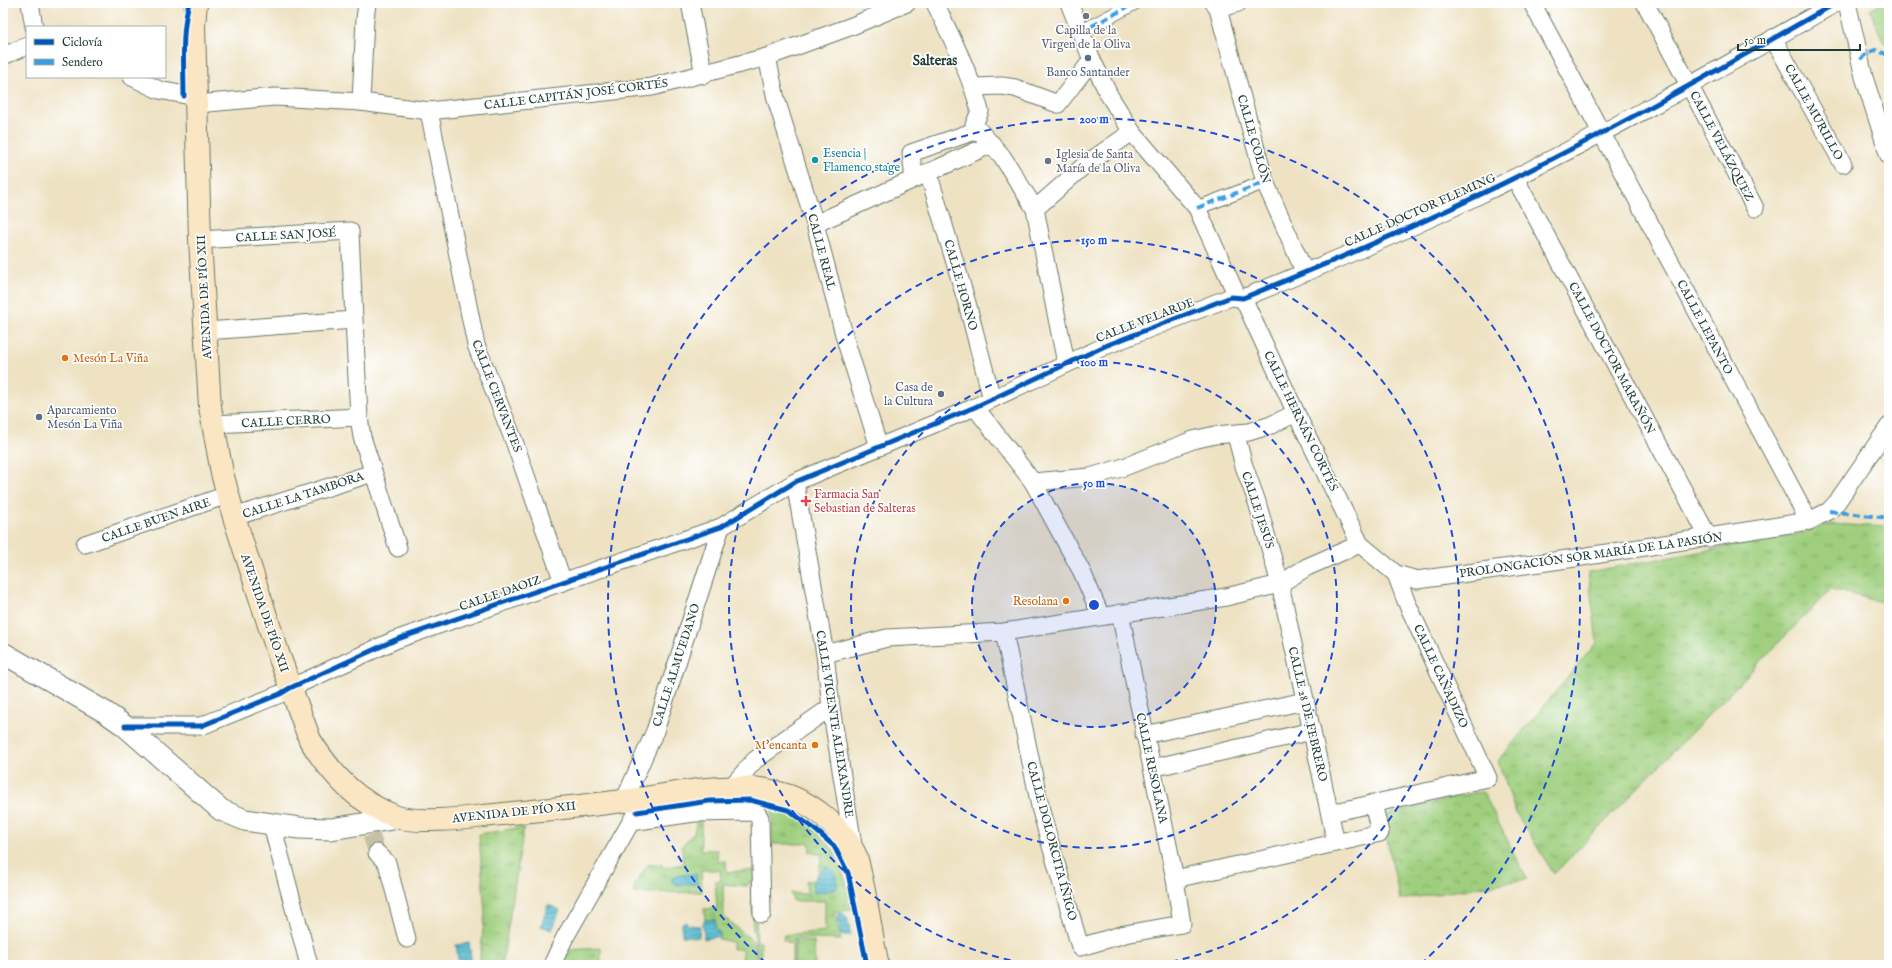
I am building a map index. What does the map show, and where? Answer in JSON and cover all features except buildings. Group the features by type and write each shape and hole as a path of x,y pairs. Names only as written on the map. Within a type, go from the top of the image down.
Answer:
{"main road":[{"name":"AVENIDA DE PÍO XII","path":"196,3 194,26 200,240 210,408 234,517 290,688 310,740 326,766 348,788 366,803 399,818 432,820 466,818 624,801 732,786 780,792 800,800 817,810 831,822 855,853"},
{"name":"CALLE VICENTE ALEIXANDRE","path":"855,853 865,893 878,965"}],"street":[{"path":"30,3 34,26"},
{"path":"361,102 367,3"},
{"path":"690,3 704,75"},
{"name":"CALLE CAPITÁN JOSÉ CORTÉS","path":"134,78 159,90 197,101 275,97 361,102 429,111 652,87 704,75 767,57 852,26 906,3"},
{"path":"934,3 974,86 980,111 974,125 1002,156 1035,208 1066,363"},
{"name":"CALLE HERNÁN CORTÉS","path":"1069,3 1092,60 1109,95 1132,132 1197,208 1360,544"},
{"path":"1081,32 1135,3"},
{"path":"1216,6 1238,3"},
{"name":"CALLE LEPANTO","path":"1532,3 1809,521"},
{"name":"CALLE VELÁZQUEZ","path":"1644,3 1756,208"},
{"path":"1845,4 1864,77 1889,156"},
{"name":"CALLE DOCTOR FLEMING","path":"1240,298 1409,228 1515,178 1602,133 1774,38 1845,4"},
{"name":"CALLE COLÓN","path":"1216,6 1265,182 1305,272"},
{"name":"CALLE MURILLO","path":"1774,38 1842,164"},
{"path":"3,56 26,46"},
{"name":"CALLE REAL","path":"767,57 776,99 815,224 846,342 879,447"},
{"path":"974,86 1002,86 1015,88 1058,104 1092,60"},
{"name":"CALLE CERVANTES","path":"429,111 476,345 514,441 563,582"},
{"name":"CALLE HORNO","path":"978,130 911,153 921,175 967,303 992,399"},
{"path":"1035,208 1086,164 1132,132"},
{"path":"815,224 992,144"},
{"name":"CALLE DOCTOR MARAÑÓN","path":"1515,178 1709,538"},
{"path":"1197,208 1265,182"},
{"name":"CALLE SAN JOSÉ","path":"200,240 350,231 354,320"},
{"name":"CALLE VELARDE","path":"879,447 975,407 1105,346 1231,297 1240,298"},
{"path":"206,330 354,320 359,417 362,437 398,548"},
{"path":"975,407 1033,482 1082,572 1101,616"},
{"path":"1033,482 1090,477 1124,467 1193,440 1215,435 1236,435 1249,432 1271,425 1296,413"},
{"name":"CALLE CERRO","path":"213,424 359,417"},
{"name":"PROLONGACIÓN SOR MARÍA DE LA PASIÓN","path":"1360,544 1396,574 1417,580 1709,538 1809,521 1829,511 1837,502 1889,426"},
{"name":"CALLE JESÚS","path":"1236,435 1280,584"},
{"name":"CALLE DAOIZ","path":"125,726 201,726 280,694 395,640 721,527 794,482 879,447"},
{"name":"CALLE LA TAMBORA","path":"234,517 373,473"},
{"name":"CALLE VICENTE ALEIXANDRE","path":"794,482 825,654 831,707 855,853"},
{"name":"CALLE BUEN AIRE","path":"85,544 228,495"},
{"name":"CALLE ALMUEDANO","path":"624,801 655,731 721,527"},
{"path":"825,654 887,638 1004,632 1226,597 1280,584 1307,567 1360,544"},
{"name":"CALLE CAÑADIZO","path":"1373,803 1488,778 1406,601 1396,574"},
{"name":"CALLE 28 DE FEBRERO","path":"1280,584 1331,813 1336,843"},
{"name":"CALLE RESOLANA","path":"1120,613 1144,735 1175,878 1182,924"},
{"name":"CALLE DOLORCITA ÍÑIGO","path":"1004,632 1041,811 1080,947 1125,934 1182,924"},
{"path":"3,653 105,712 125,726 220,810 245,820 331,829 369,829 399,818"},
{"path":"1144,735 1305,701"},
{"path":"732,786 755,760 831,707"},
{"path":"1152,768 1312,731"},
{"path":"552,965 564,939 646,798"},
{"path":"1175,878 1380,833 1373,803 1331,813"},
{"path":"631,822 694,813 750,812 757,814 760,818 762,914"},
{"path":"272,824 309,965"},
{"path":"377,852 387,863 406,940"}],"green space":[{"path":"1881,3 1889,3 1889,45 1882,40 1870,9"},
{"path":"1829,524 1889,527 1889,604 1831,589 1554,874 1516,813 1498,761 1597,642 1588,572 1799,534"},
{"path":"1483,792 1527,879 1400,900 1382,816 1472,793"},
{"path":"772,810 791,812 813,828 834,851 848,887 852,910 834,912 841,940 794,938 793,965 792,944 783,940 784,935 825,931 825,901 793,901 791,893 807,894 806,881 814,880 819,870 822,855 810,852 809,842 805,844 772,844"},
{"path":"697,820 701,820 701,850 717,850 718,861 726,861 727,872 754,870 757,942 761,942 761,960 778,961 779,965 760,963 753,929 751,879 747,886 723,884 724,917 754,942 758,965 743,965 742,949 732,949 732,942 718,939 721,934 716,931 715,919 705,920 704,909 717,909 715,881 721,881 720,870 701,870 702,892 634,893 635,885 647,865 661,863 663,868 683,864 682,846 694,833"},
{"path":"524,827 502,965 479,965 485,914 479,834"},
{"path":"795,940 814,942 815,965 795,965"},
{"path":"601,948 601,965 562,965 568,950"}],"water":[{"path":"828,866 836,877 836,890 814,893 812,883 825,867"},
{"path":"696,874 697,884 677,885 676,883 672,882 672,878 676,877 676,875"},
{"path":"548,905 560,910 552,930 541,926"},
{"path":"839,913 842,913 847,917 851,935 841,935 838,917"},
{"path":"715,919 716,931 720,932 720,936 704,939 703,923 705,920"},
{"path":"686,922 689,925 700,926 699,937 682,936 682,923"},
{"path":"469,943 472,965 459,965 456,945"}],"tunnel":[{"path":"371,835 377,853"}],"marked path":[{"path":"1081,32 1135,3"},
{"path":"1860,59 1875,50 1889,55"},
{"path":"1197,208 1265,182"},
{"path":"1829,511 1889,518"}],"cycle path":[{"path":"184,96 184,37 186,14 189,3"},
{"path":"125,726 201,726 280,694 395,640 721,527 795,482 975,407 1105,346 1231,297 1243,298 1446,211 1521,175 1612,128 1836,3"},
{"path":"637,812 709,801 750,800 788,810 812,827 834,846 848,873 867,965"}],"place":[{"name":"Capilla de la Virgen de la Oliva","path":"1086,16"},
{"name":"Banco Santander","path":"1088,58"},
{"name":"Esencia | Flamenco stage","path":"815,160"},
{"name":"Iglesia de Santa María de la Oliva","path":"1048,161"},
{"name":"Mesón La Viña","path":"65,358"},
{"name":"Casa de la Cultura","path":"941,394"},
{"name":"Aparcamiento Mesón La Viña","path":"39,417"},
{"name":"Farmacia San Sebastian de Salteras","path":"806,501"},
{"name":"Resolana","path":"1066,601"},
{"name":"M'encanta","path":"815,745"}],"district":[{"name":"Salteras","path":"935,60"}]}
